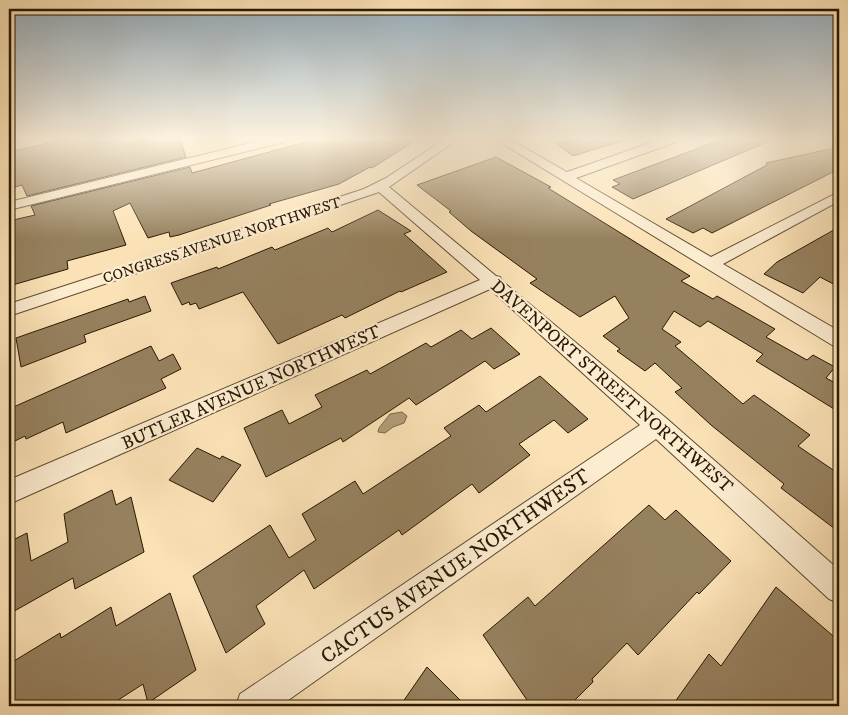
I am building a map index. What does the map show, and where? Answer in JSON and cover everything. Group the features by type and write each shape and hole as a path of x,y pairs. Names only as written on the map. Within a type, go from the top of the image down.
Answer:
{"street":[{"path":"9,206 145,172"},
{"name":"CONGRESS AVENUE NORTHWEST","path":"9,310 381,187 403,172"},
{"path":"558,172 839,340"},
{"path":"566,177 579,172"},
{"name":"DAVENPORT STREET NORTHWEST","path":"381,187 494,281 658,425 839,589"},
{"path":"712,264 839,196"},
{"name":"BUTLER AVENUE NORTHWEST","path":"9,492 494,281"},
{"name":"CACTUS AVENUE NORTHWEST","path":"252,706 658,425"}],"shaded area":[{"path":"402,412 407,416 404,423 393,427 385,433 378,432 390,414"}],"building":[{"path":"9,172 123,172 27,196 22,185 9,189"},
{"path":"168,172 360,172 339,184 269,204 271,205 170,237 169,232 148,238 130,203 113,211 126,245 67,261 68,269 9,286 9,221 35,215 31,206"},
{"path":"453,172 524,172 551,187 548,188 690,276 681,281 713,299 717,296 775,329 766,337 807,360 813,355 835,367 826,378 839,385 839,412 756,361 763,354 708,321 700,327 674,311 662,329 681,342 675,346 743,404 754,395 810,435 798,446 839,474 839,532 781,488 784,484 711,425 675,392 682,388 655,363 645,371 617,351 620,349 603,336 629,318 615,296 580,317 530,283 537,279 471,231 449,212 451,211 417,185"},
{"path":"633,172 696,172 633,199 612,187 620,184 613,180"},
{"path":"753,172 832,172 712,233 703,228 693,233 666,219"},
{"path":"378,210 411,231 404,234 447,272 400,291 345,318 342,315 278,344 243,292 199,309 196,303 190,305 189,302 182,305 171,283 217,267 218,269 272,247 275,250 328,228 332,232"},
{"path":"839,227 839,287 820,277 803,293 764,274 777,262"},
{"path":"145,296 151,311 84,335 86,342 21,367 16,338 128,299 129,302"},
{"path":"491,328 520,354 494,369 485,361 416,405 409,398 343,442 341,438 266,477 244,428 282,410 289,424 322,407 315,395 367,370 370,374 426,343 431,347 461,330 472,339"},
{"path":"151,346 159,361 173,354 181,369 161,379 166,388 66,433 63,422 26,439 25,436 9,444 9,409"},
{"path":"540,376 588,419 568,433 554,420 519,444 530,455 479,493 472,484 402,535 399,530 314,589 304,570 256,606 265,624 226,653 193,576 270,525 289,558 316,540 302,514 355,481 363,494 451,436 444,428 479,405 486,412"},
{"path":"197,448 220,459 222,456 241,465 213,502 169,480"},
{"path":"112,490 116,505 131,497 144,552 75,589 73,578 9,614 9,542 27,533 31,561 68,542 64,514"},
{"path":"649,505 665,520 676,510 731,561 699,594 697,592 638,655 627,643 569,706 531,706 483,635 528,597 535,606"},
{"path":"776,587 839,641 839,674 833,685 839,691 839,706 672,706 709,654 721,666"},
{"path":"170,593 196,670 148,703 143,684 109,706 9,706 9,664 60,633 61,638 111,607 116,626"},
{"path":"427,667 466,706 400,706"}]}
